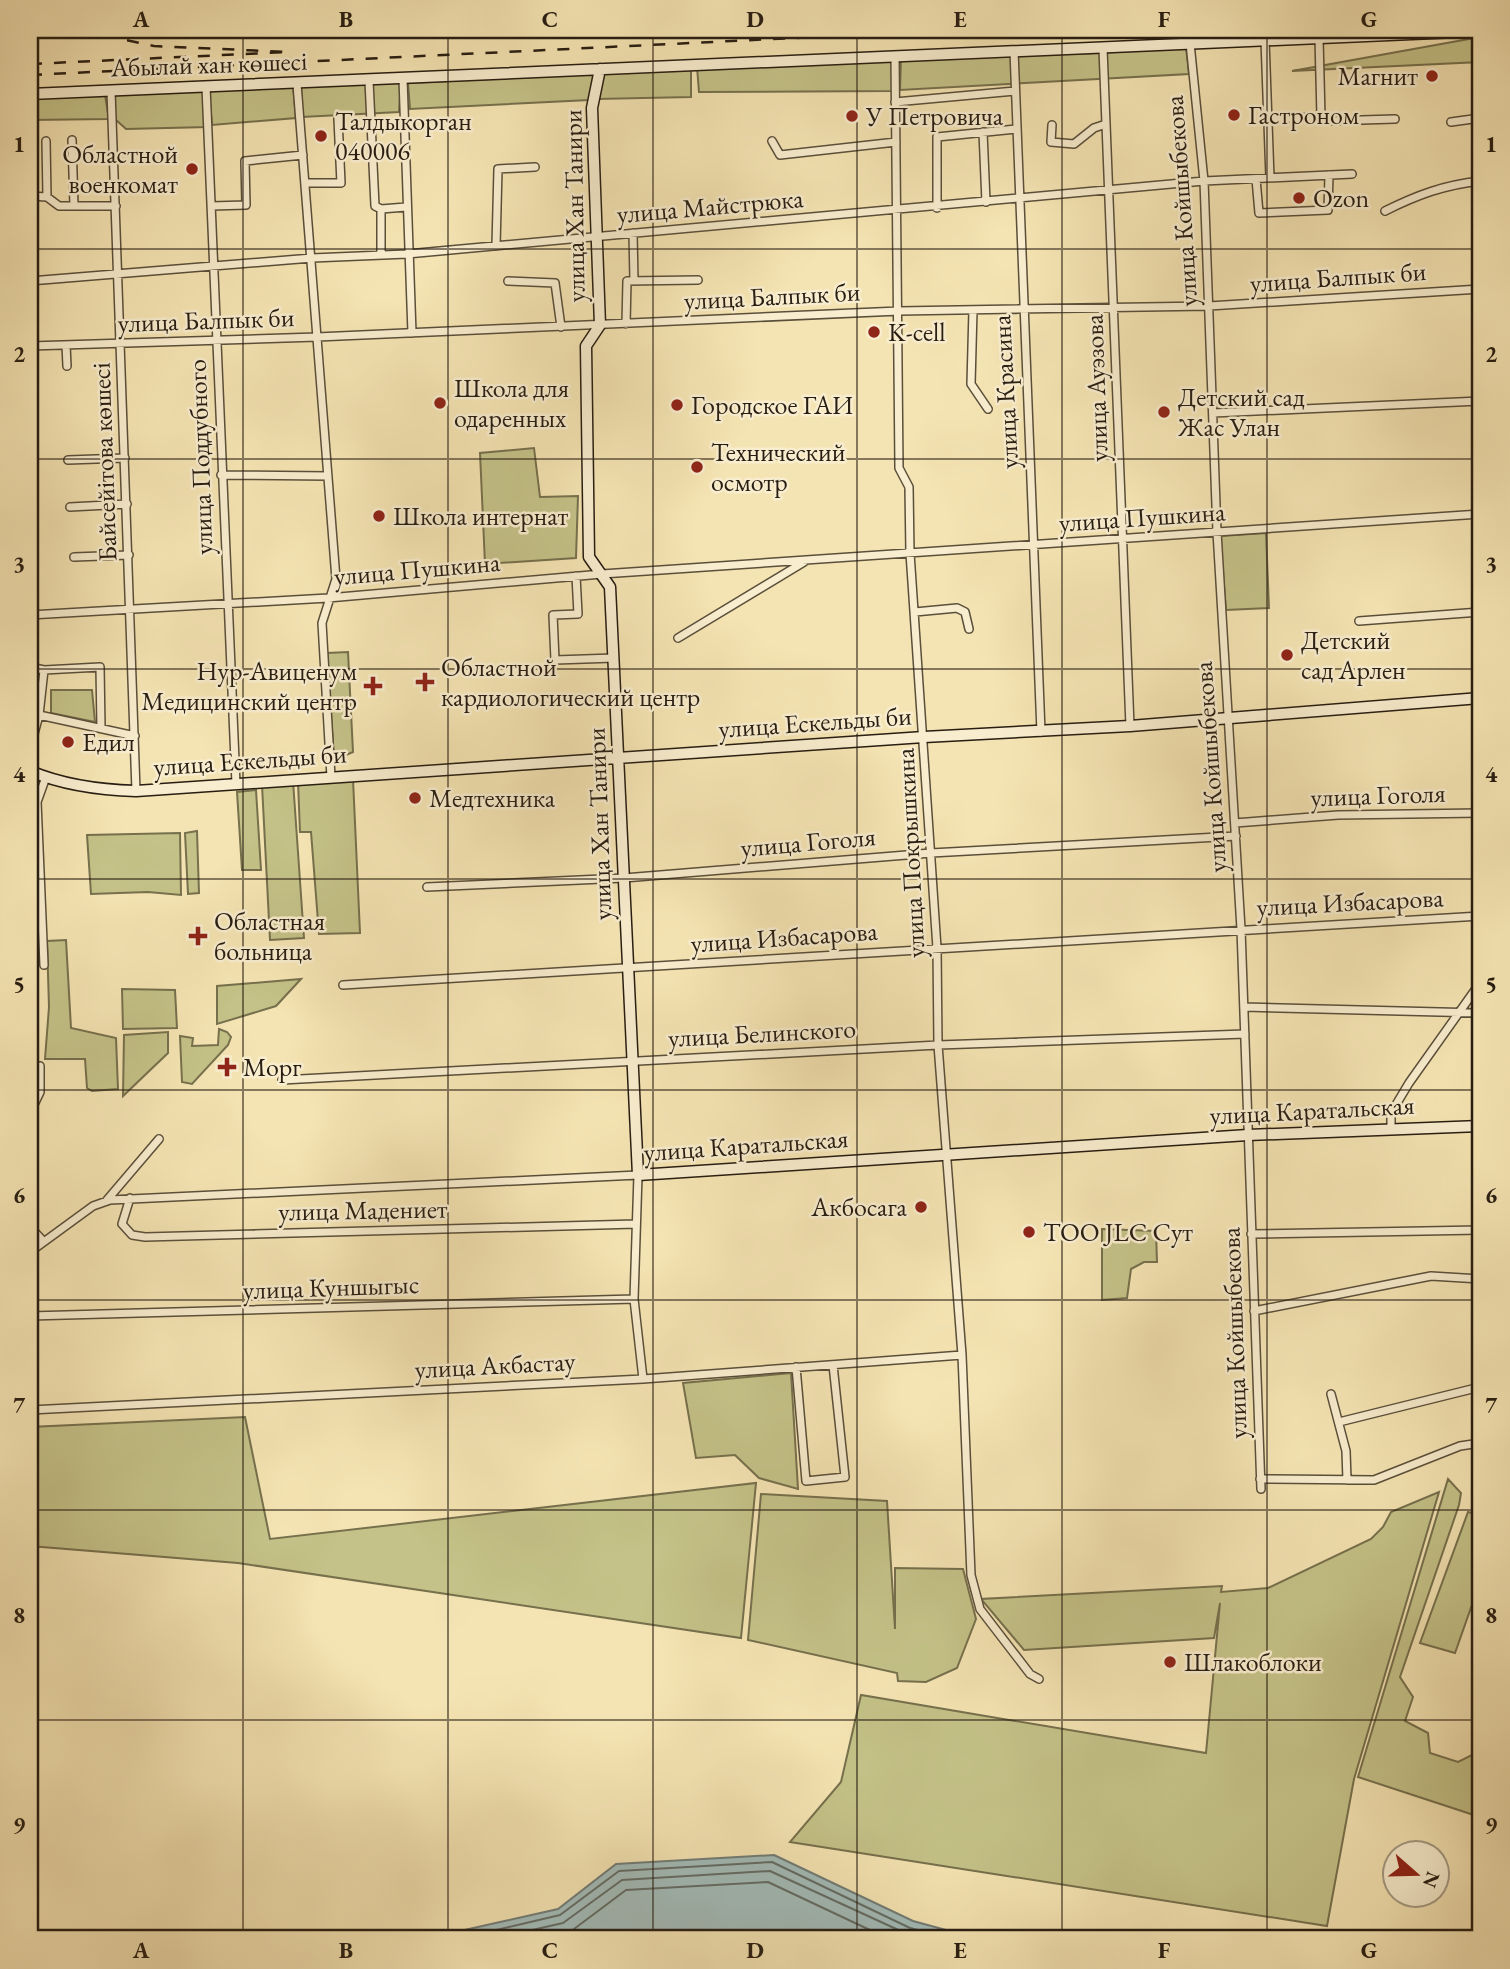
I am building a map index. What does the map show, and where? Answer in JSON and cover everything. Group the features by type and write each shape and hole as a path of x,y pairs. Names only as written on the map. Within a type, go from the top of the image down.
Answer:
{"street":[{"name":"Абылай хан көшесі","path":"30,94 1480,31"},
{"path":"1319,38 1321,117"},
{"path":"1265,40 1270,178"},
{"name":"улица Койшыбекова","path":"1190,43 1204,181 1217,532 1241,929 1261,1489"},
{"name":"улица Ауэзова","path":"1103,49 1130,726"},
{"name":"улица Красина","path":"1014,51 1022,309 1041,732"},
{"name":"улица Покрышкина","path":"895,56 899,468 909,487 910,553 937,948 938,1045 962,1355 971,1575 980,1609 1030,1674 1039,1679"},
{"name":"улица Хан Танири","path":"600,69 592,108 600,325 586,346 589,557 610,587 638,1175 634,1300 643,1379"},
{"path":"403,79 407,254 412,333"},
{"path":"369,80 375,206 381,209 406,207"},
{"path":"297,84 336,579 321,623 331,777"},
{"name":"улица Поддубного","path":"206,87 226,602 236,784"},
{"name":"Байсейітова көшесі","path":"111,91 136,791"},
{"path":"895,102 1015,91"},
{"path":"1451,122 1480,118"},
{"path":"306,183 341,183 338,119"},
{"path":"1268,119 1395,119"},
{"path":"1052,125 1051,142 1074,144 1094,128 1106,124"},
{"path":"937,208 937,137 1016,129"},
{"path":"983,132 986,202"},
{"path":"46,141 47,197"},
{"path":"72,141 74,206"},
{"path":"772,141 780,155 896,142"},
{"path":"211,206 246,205 245,161 303,155"},
{"path":"496,246 498,169 535,167"},
{"name":"улица Майстрюка","path":"30,281 312,258 407,254 897,212 1204,181 1352,174"},
{"path":"1256,179 1259,214 1301,212 1328,210 1329,175"},
{"path":"1385,211 1430,190 1480,181"},
{"path":"30,197 47,197 59,206 116,206"},
{"path":"381,209 381,255"},
{"path":"633,233 634,281"},
{"path":"626,324 627,281 698,280"},
{"path":"508,281 555,283 561,327"},
{"name":"улица Балпык би","path":"30,346 317,337 899,311 1209,306 1480,289"},
{"path":"973,310 971,384 988,409"},
{"path":"66,345 67,366"},
{"path":"1213,413 1480,401"},
{"path":"68,460 125,458"},
{"path":"222,475 328,476"},
{"path":"70,507 127,504"},
{"name":"улица Пушкина","path":"30,615 328,598 602,574 1480,514"},
{"path":"74,557 129,555"},
{"name":"улица Пушкина","path":"678,638 807,560"},
{"path":"576,576 578,614 553,615 555,660 614,658"},
{"path":"915,612 957,608 965,612 968,629"},
{"path":"1359,621 1480,612"},
{"path":"30,667 44,670 100,667 101,728"},
{"path":"30,749 44,670"},
{"name":"улица Ескельды би","path":"30,771 46,778 96,788 136,791 924,737 1130,726 1228,716 1480,698"},
{"path":"38,715 135,736"},
{"path":"44,965 34,832 37,802 46,778"},
{"name":"улица Гоголя","path":"1235,823 1338,815 1480,813"},
{"name":"улица Гоголя","path":"427,887 624,878 931,853 1236,836"},
{"name":"улица Избасарова","path":"342,985 1480,916"},
{"path":"1391,1129 1391,1114 1409,1083 1462,1012 1480,983"},
{"path":"1244,1007 1480,1013"},
{"name":"улица Белинского","path":"282,1080 938,1045 1245,1034"},
{"path":"30,1113 40,1092 40,1066"},
{"name":"улица Каратальская","path":"30,1252 93,1206 106,1201 130,1198 638,1175 1248,1135 1480,1125"},
{"path":"106,1201 159,1139"},
{"name":"улица Мадениет","path":"130,1198 122,1224 132,1235 145,1237 636,1224"},
{"path":"30,1227 43,1241"},
{"path":"1251,1234 1480,1230"},
{"path":"1254,1311 1432,1276 1480,1279"},
{"name":"улица Куншыгыс","path":"30,1316 634,1300"},
{"name":"улица Акбастау","path":"30,1410 643,1379 962,1355"},
{"path":"796,1367 806,1481 845,1477 833,1364"},
{"path":"1339,1422 1480,1387"},
{"path":"1331,1394 1346,1451 1347,1480"},
{"path":"1260,1479 1374,1480 1460,1446 1480,1443"}],"shaded area":[{"path":"1480,37 1480,62 1292,71"},
{"path":"1186,47 1189,74 900,90 901,59 1099,53"},
{"path":"892,58 893,91 699,92 697,67"},
{"path":"691,68 691,97 597,99 604,72"},
{"path":"594,74 589,100 410,109 408,83"},
{"path":"401,82 399,112 302,117 301,87"},
{"path":"293,86 296,118 212,125 209,90"},
{"path":"203,90 208,127 126,129 115,119 115,94"},
{"path":"105,95 109,119 30,120 30,99"},
{"path":"534,448 540,497 578,496 576,558 485,564 480,453"},
{"path":"1266,533 1269,608 1226,610 1220,536"},
{"path":"348,652 353,752 334,760 327,653"},
{"path":"51,690 92,690 95,722 51,713"},
{"path":"353,779 360,933 319,934 311,832 300,832 298,782"},
{"path":"293,781 304,938 270,940 262,785"},
{"path":"256,790 261,870 242,870 237,792"},
{"path":"197,831 199,893 188,894 185,833"},
{"path":"180,833 181,895 148,892 91,894 87,835"},
{"path":"66,940 71,1028 116,1038 118,1089 92,1091 87,1088 85,1059 45,1059 49,1007 47,941"},
{"path":"301,979 276,1006 217,1024 217,986"},
{"path":"122,989 175,990 177,1028 123,1029"},
{"path":"219,1029 231,1037 228,1045 192,1084 182,1082 180,1036 193,1038 192,1046 218,1045"},
{"path":"168,1032 168,1053 123,1096 124,1035"},
{"path":"1102,1229 1156,1231 1157,1262 1144,1262 1131,1269 1127,1298 1102,1300"},
{"path":"791,1373 798,1489 759,1478 735,1455 696,1458 683,1383"},
{"path":"245,1417 270,1539 756,1483 741,1638 238,1563 30,1546 30,1427"},
{"path":"1448,1479 1461,1493 1459,1505 1400,1677 1413,1697 1405,1721 1428,1733 1430,1753 1458,1762 1480,1751 1480,1817 1358,1777"},
{"path":"1439,1492 1354,1779 1327,1926 790,1842 841,1782 861,1695 1206,1753 1220,1603 1214,1638 1024,1650 981,1599 1222,1586 1221,1592 1268,1588 1371,1539 1383,1527 1391,1512"},
{"path":"761,1494 887,1501 895,1629 895,1568 963,1569 976,1619 957,1668 926,1682 898,1681 897,1673 748,1640"},
{"path":"1468,1512 1480,1515 1480,1582 1455,1653 1420,1643"}],"water":[{"path":"774,1855 913,1921 979,1939 441,1939 460,1931 558,1909 616,1864"}],"railway":[{"path":"30,64 288,52 154,46 78,30"},
{"path":"275,30 458,36 607,32 652,35 641,36"},
{"path":"30,75 960,30"}],"place":[{"name":"Магнит","path":"1432,76"},
{"name":"Гастроном","path":"1234,115"},
{"name":"У Петровича","path":"852,116"},
{"name":"Талдыкорган 040006","path":"321,136"},
{"name":"Областной военкомат","path":"192,169"},
{"name":"Ozon","path":"1299,198"},
{"name":"K-cell","path":"874,332"},
{"name":"Школа для одаренных","path":"440,403"},
{"name":"Городское ГАИ","path":"677,405"},
{"name":"Детский сад Жас Улан","path":"1164,412"},
{"name":"Технический осмотр","path":"697,467"},
{"name":"Школа интернат","path":"379,516"},
{"name":"Детский сад Арлен","path":"1287,655"},
{"name":"Областной кардиологический центр","path":"425,682"},
{"name":"Нур-Авиценум Медицинский центр","path":"373,686"},
{"name":"Едил","path":"68,742"},
{"name":"Медтехника","path":"415,798"},
{"name":"Областная больница","path":"198,936"},
{"name":"Морг","path":"227,1067"},
{"name":"Акбосага","path":"921,1207"},
{"name":"ТОО JLC Сут","path":"1029,1232"},
{"name":"Шлакоблоки","path":"1170,1662"}]}
